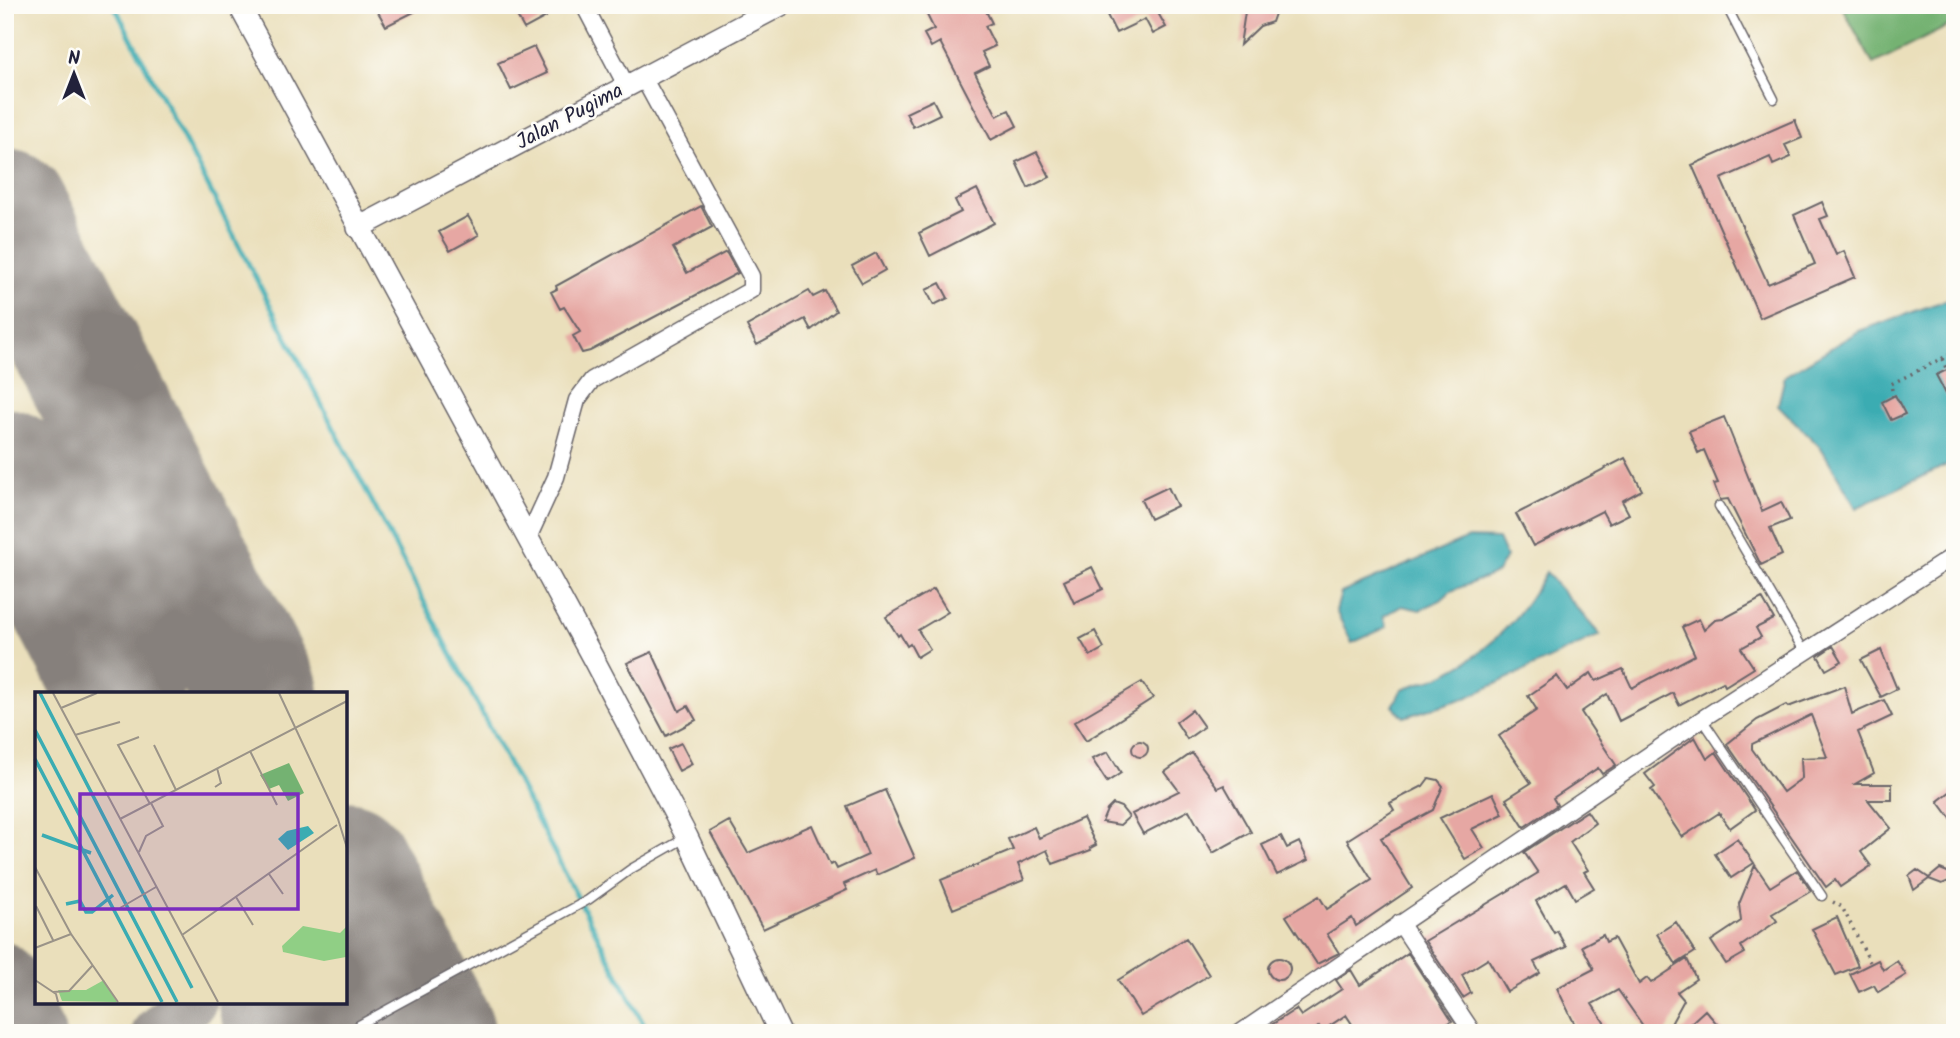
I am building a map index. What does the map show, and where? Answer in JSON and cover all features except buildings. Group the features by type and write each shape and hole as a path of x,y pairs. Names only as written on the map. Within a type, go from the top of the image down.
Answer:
{"main road":[{"path":"239,5 687,837 780,1033"},
{"name":"Jalan Pugima","path":"358,228 781,5"}],"street":[{"path":"528,538 556,477 577,400 592,380 751,290 751,276 732,238 584,5"},
{"path":"1240,1033 1702,719 1955,555"},
{"path":"1400,923 1473,1033"}],"lane":[{"path":"1726,5 1774,99"},
{"path":"1719,506 1804,651"},
{"path":"1702,719 1822,896"},
{"path":"359,1025 588,900 631,869 687,837"}],"path":[{"path":"1893,397 1891,384 1955,352"},
{"path":"1942,359 1947,370"},
{"path":"1822,896 1842,907 1870,962"}],"green space":[{"path":"1841,5 1955,5 1955,23 1873,64"}],"water":[{"path":"1955,297 1955,461 1856,508 1822,449 1778,405 1785,376 1859,331"},
{"path":"1468,538 1498,539 1506,557 1497,573 1451,591 1441,600 1420,610 1402,606 1383,616 1387,627 1352,643 1336,611 1341,593"},
{"path":"1546,572 1600,635 1468,697 1404,717 1393,706 1402,689 1449,672 1492,642 1528,602"}],"waterway":[{"path":"114,5 648,1033"}],"taxiway":[{"path":"5,464 43,484 101,531"},
{"path":"5,968 14,978 40,1033"},
{"path":"157,1033 189,1003"}],"runway":[{"path":"5,211 255,692"},
{"path":"5,471 120,692"},
{"path":"346,866 432,1033"},
{"path":"282,1003 297,1033"}]}
